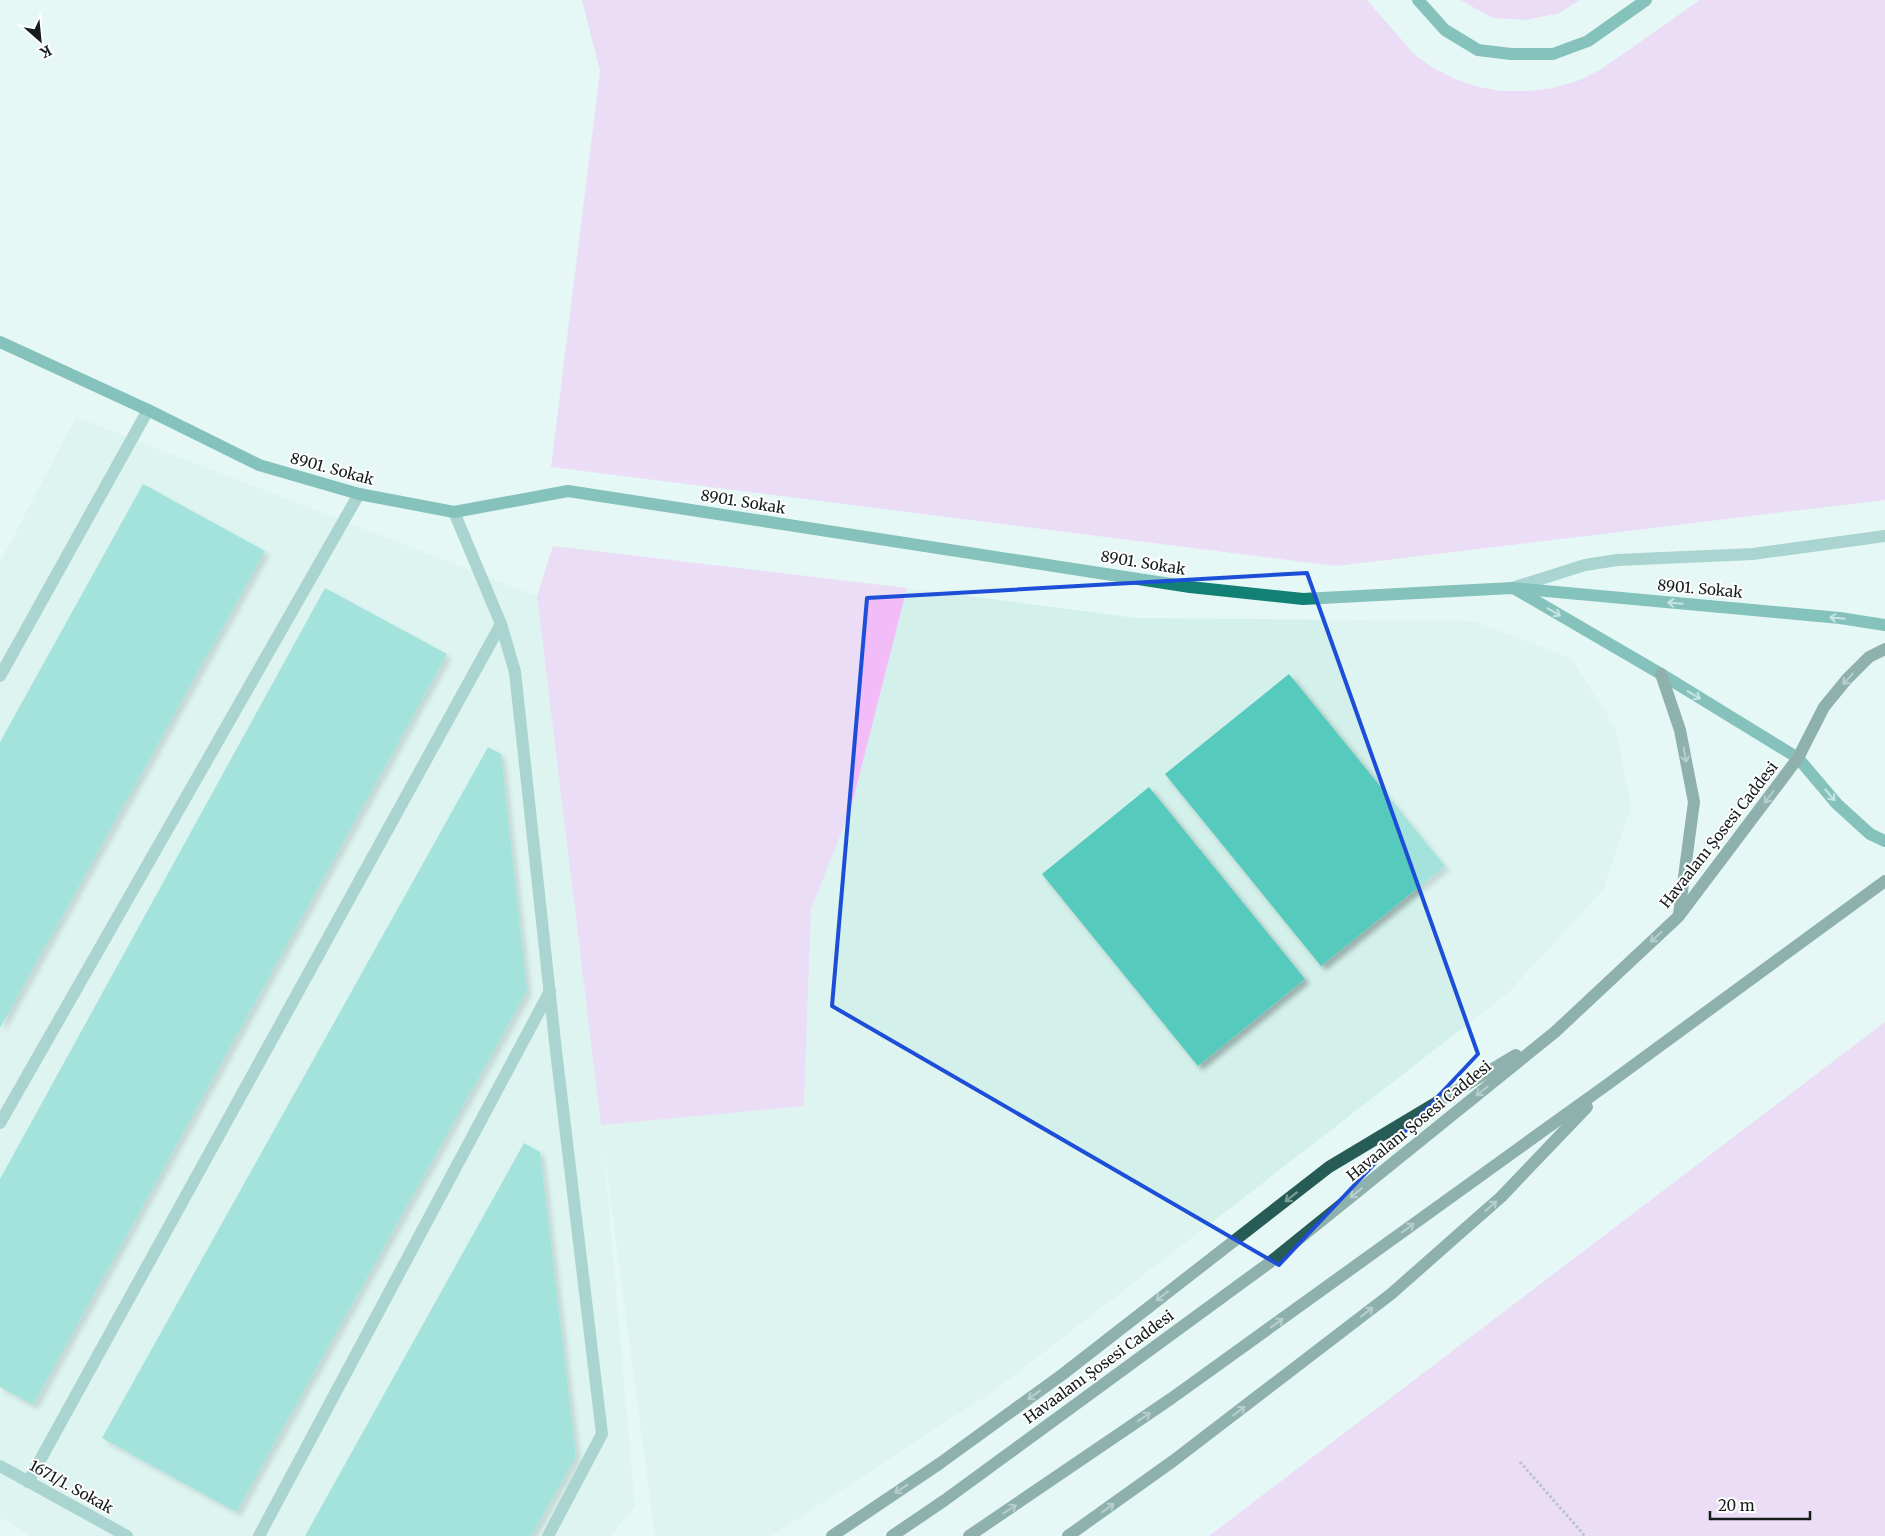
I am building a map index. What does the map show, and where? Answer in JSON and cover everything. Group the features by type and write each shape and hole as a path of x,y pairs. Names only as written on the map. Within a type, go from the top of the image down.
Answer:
{"main road":[{"name":"Havaalanı Şosesi Caddesi","path":"892,1536 945,1500 1269,1263 1555,1032 1679,916 1798,758 1824,706 1869,657 1885,649"},
{"path":"1661,674 1680,730 1694,802 1679,916"},
{"path":"969,1536 1172,1398 1608,1084 1885,881"},
{"path":"832,1536 939,1464 1063,1374 1329,1167 1555,1032"},
{"path":"1068,1536 1173,1461 1391,1294 1501,1197 1608,1084"}],"street":[{"path":"1418,0 1445,30 1478,50 1511,54 1553,54 1588,41 1646,0"},
{"name":"8901. Sokak","path":"0,342 148,410 259,465 359,494 454,512 568,491 1190,587 1304,600 1512,588 1840,618 1885,625"},
{"path":"0,676 148,410"},
{"path":"0,1123 359,494"},
{"path":"454,512 500,624 515,672 602,1434 548,1536"},
{"path":"1512,588 1585,565 1617,560 1753,554 1885,536"},
{"path":"1512,588 1661,674 1798,758 1837,804 1870,834 1885,841"},
{"path":"28,1482 500,624"},
{"path":"259,1536 550,991"},
{"name":"1671/1. Sokak","path":"0,1466 127,1536"}],"path":[{"path":"1520,1462 1585,1536"}],"highlighted area":[{"path":"1307,573 1478,1054 1279,1265 832,1006 867,598"}],"shaded area":[{"path":"582,0 1367,0 1414,54 1433,68 1455,79 1478,87 1502,91 1527,91 1553,88 1577,81 1600,70 1700,0 1885,0 1885,500 1336,566 551,467 600,71"},
{"path":"1460,0 1579,0 1560,13 1526,20 1493,18"},
{"path":"76,417 537,596 601,1124 804,1106 811,909 852,804 907,588 1136,618 1474,621 1571,658 1616,729 1631,807 1603,890 1508,993 995,1390 771,1536 655,1536 603,1143 635,1506 611,1536 32,1536 0,1518 0,562"},
{"path":"553,546 907,588 851,808 811,909 804,1106 601,1125 537,596"},
{"path":"1885,1022 1885,1536 1209,1536"}],"building":[{"path":"143,484 265,551 0,1028 0,742"},
{"path":"325,588 447,654 33,1405 0,1387 0,1179"},
{"path":"1289,674 1445,866 1321,966 1165,774"},
{"path":"488,747 501,754 527,991 236,1512 102,1438"},
{"path":"1149,787 1305,979 1198,1066 1042,874"},
{"path":"524,1143 540,1152 576,1456 531,1536 305,1536"}]}
